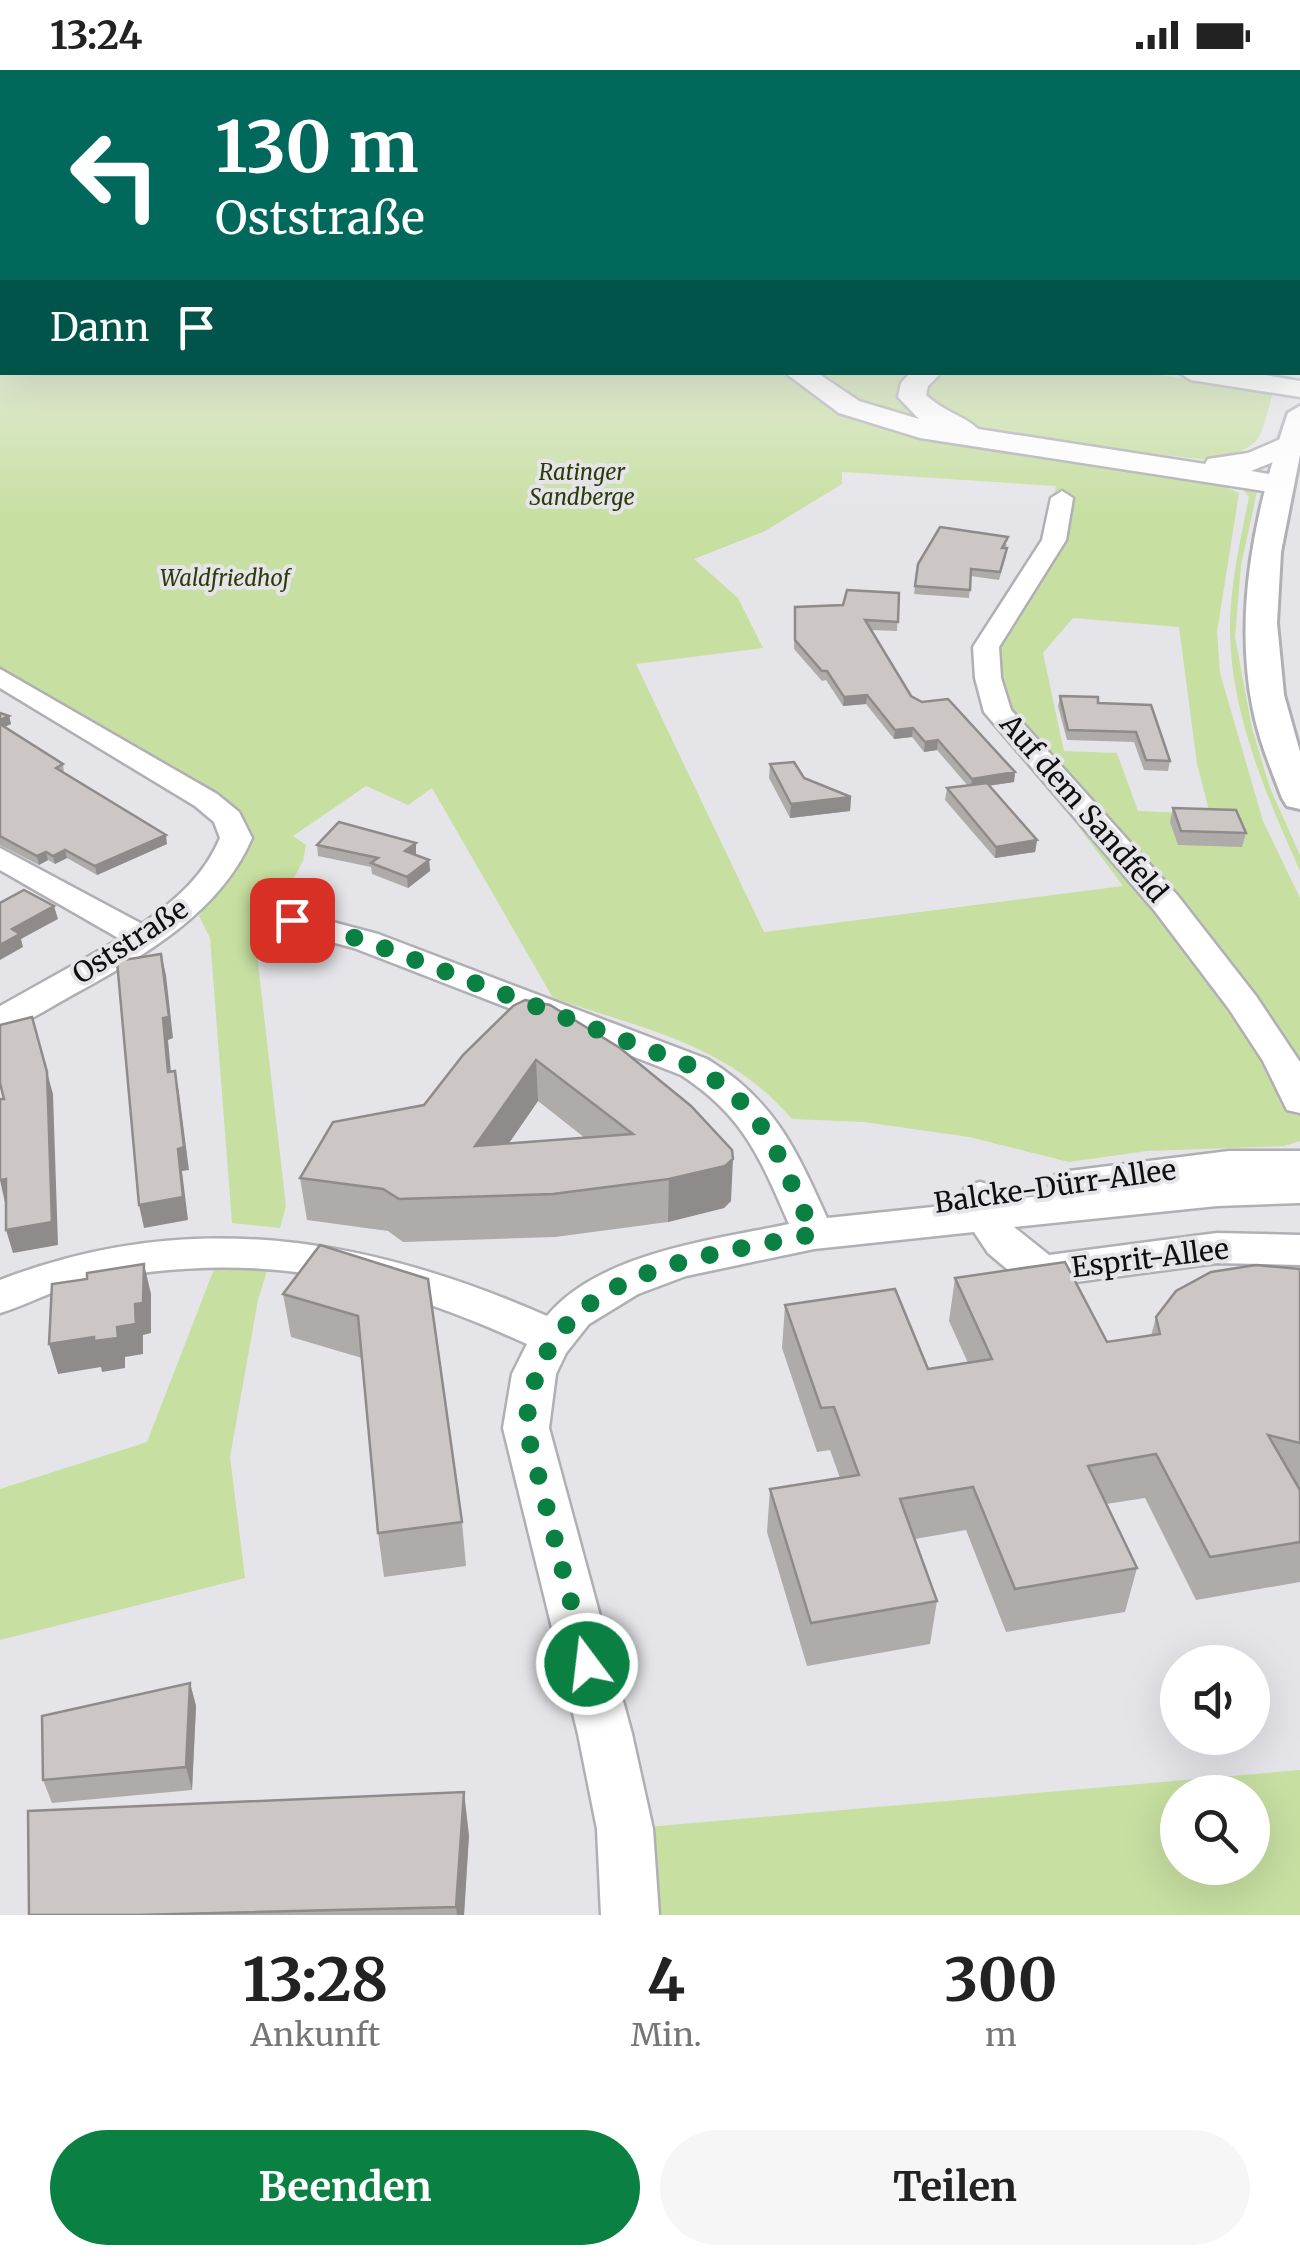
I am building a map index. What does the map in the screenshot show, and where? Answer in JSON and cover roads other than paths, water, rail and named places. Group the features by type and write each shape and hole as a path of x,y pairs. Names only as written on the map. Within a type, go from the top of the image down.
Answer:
{"highway":[{"path":"801,375 849,406 920,430 1283,467"},
{"path":"926,375 915,384 912,398 926,413 957,428 1016,440 1218,465 1255,461 1283,467"},
{"path":"1207,375 1300,389"}],"main road":[{"path":"1300,413 1265,546 1261,616 1267,698 1300,798"}],"street":[{"name":"Auf dem Sandfeld","path":"1062,498 1054,540 986,648 988,678 998,712 1166,903 1244,1004 1300,1101"},
{"name":"Oststraße","path":"0,677 206,800 228,818 236,838 234,853 206,889 143,938 0,1020"},
{"path":"0,856 143,938"},
{"path":"292,920 366,941 694,1067 726,1085 762,1125 814,1234"},
{"name":"Balcke-Dürr-Allee","path":"982,1205 1229,1164 1300,1164"},
{"name":"Balcke-Dürr-Allee","path":"630,1915 625,1829 606,1734 526,1428 534,1374 554,1338 574,1313 643,1274 679,1262 814,1234 870,1212 1300,1189"},
{"name":"Esprit-Allee","path":"982,1205 1012,1254 1046,1270 1217,1248 1263,1246 1300,1250"},
{"path":"0,1296 77,1270 136,1258 194,1251 294,1252 338,1260 443,1292 554,1338"}],"park label":[{"name":"Ratinger Sandberge","path":"582,485"},
{"name":"Waldfriedhof","path":"225,578"}]}
